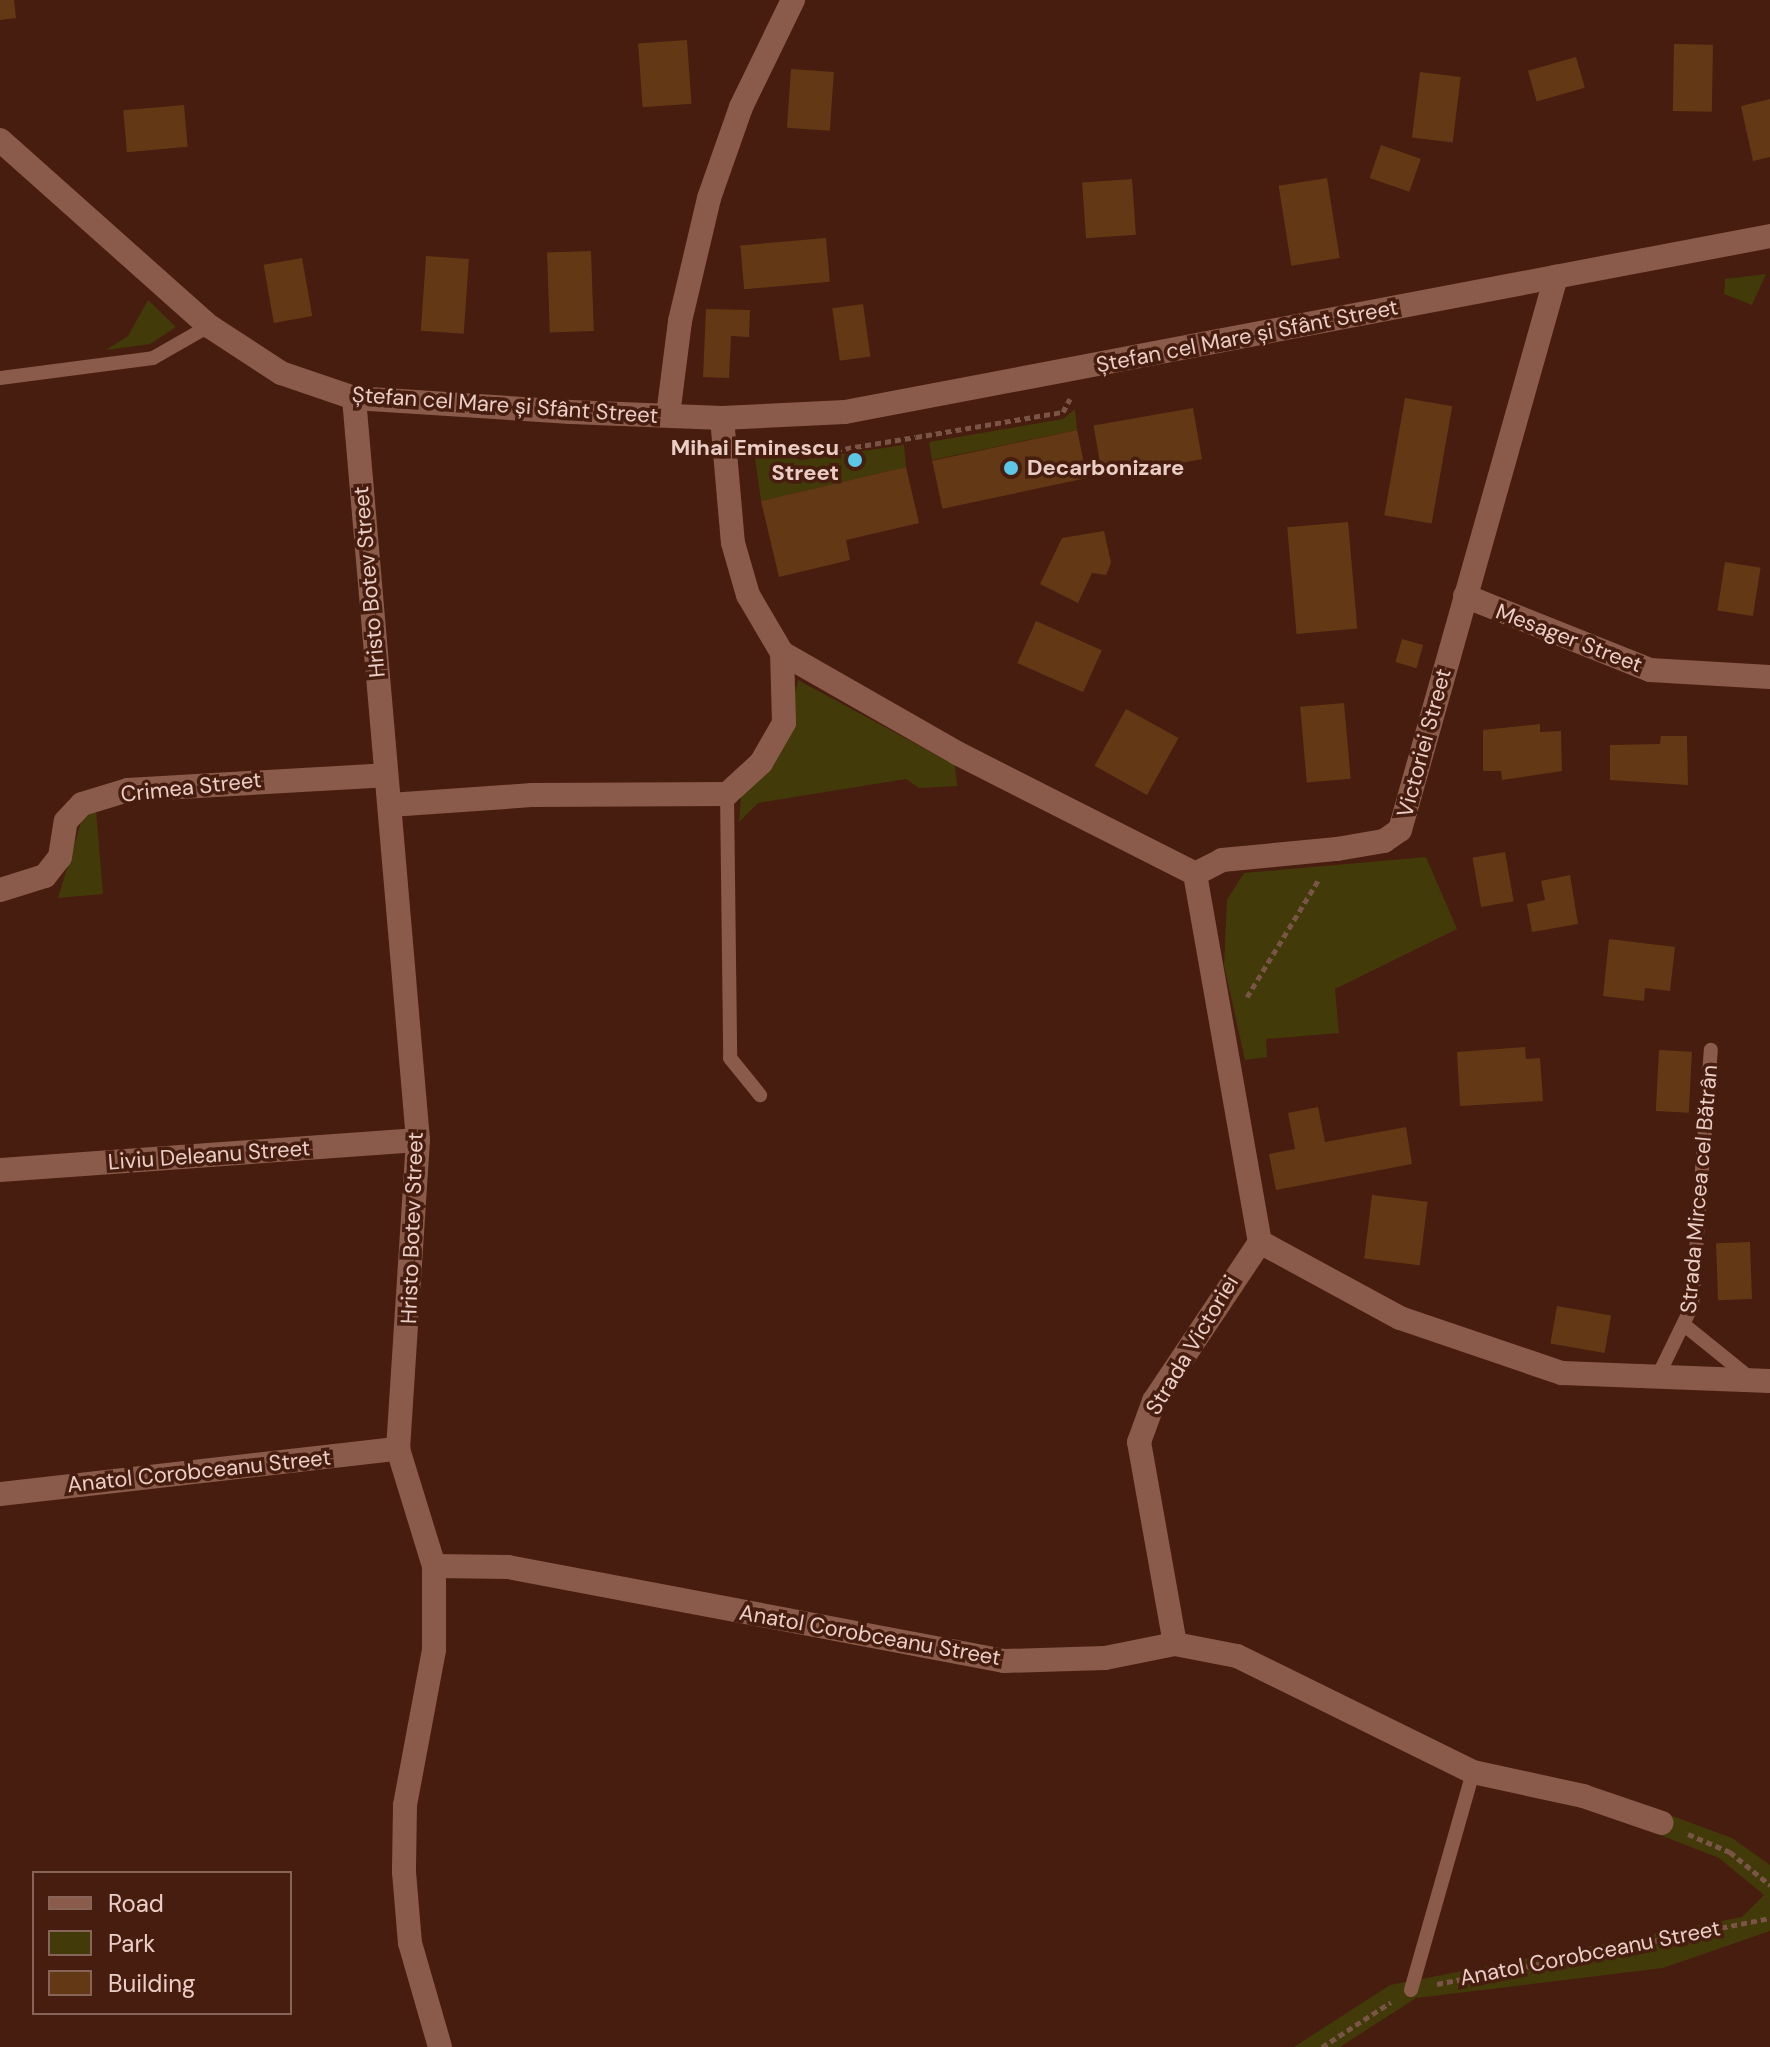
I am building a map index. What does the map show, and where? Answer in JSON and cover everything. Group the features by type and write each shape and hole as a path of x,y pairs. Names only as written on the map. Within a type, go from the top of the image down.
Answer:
{"street":[{"path":"668,415 680,321 709,198 741,107 793,0"},
{"name":"Ștefan cel Mare și Sfânt Street","path":"0,140 209,326 281,373 354,398 722,418 845,412 1770,236"},
{"name":"Victoriei Street","path":"1195,874 1222,860 1337,849 1384,841 1400,830 1556,277"},
{"name":"Hristo Botev Street","path":"354,398 418,1140 398,1449 434,1566 434,1650 405,1805 404,1872 410,1943 440,2047"},
{"path":"390,805 532,795 727,794 761,763 784,723 782,653 748,595 733,543 722,418"},
{"name":"Mesager Street","path":"1465,596 1650,670 1770,677"},
{"path":"782,653 957,753 1195,874 1226,1032 1260,1242"},
{"name":"Crimea Street","path":"0,890 45,876 60,857 66,821 82,804 128,790 386,775"},
{"name":"Liviu Deleanu Street","path":"0,1170 418,1140"},
{"name":"Strada Mircea cel Bătrân","path":"1260,1242 1400,1318 1562,1373 1760,1380"},
{"name":"Strada Victoriei","path":"1175,1644 1139,1442 1154,1401 1260,1242"},
{"name":"Anatol Corobceanu Street","path":"0,1494 398,1449"},
{"name":"Anatol Corobceanu Street","path":"434,1566 508,1567 1004,1661 1105,1658 1175,1644 1237,1656 1473,1772 1583,1796 1662,1823"}],"lane":[{"path":"0,378 153,358 209,326"},
{"path":"727,794 730,1058 760,1095"},
{"name":"Strada Mircea cel Bătrân","path":"1657,1378 1688,1328 1711,1050"},
{"name":"Strada Mircea cel Bătrân","path":"1688,1328 1760,1380"},
{"path":"1411,1990 1473,1772"}],"path":[{"path":"771,441 806,455 1063,412 1071,397 1087,394"},
{"path":"1226,1032 1337,849"},
{"path":"1662,1823 1730,1852 1770,1885"},
{"name":"Anatol Corobceanu Street","path":"1322,2047 1411,1990 1770,1918"}],"green space":[{"path":"1766,274 1752,305 1724,294 1725,279"},
{"path":"148,300 176,327 150,344 106,350 128,336"},
{"path":"1075,409 1077,430 932,460 929,442 1063,419"},
{"path":"753,444 801,460 904,445 906,467 761,501"},
{"path":"798,680 955,765 957,786 919,788 906,779 758,803 739,822 741,795 780,754"},
{"path":"96,809 103,894 58,898 82,819"},
{"path":"1426,857 1457,929 1335,989 1339,1033 1266,1039 1267,1057 1245,1060 1224,965 1227,900 1244,873"},
{"path":"1667,1814 1732,1838 1770,1865 1770,1931 1663,1968 1416,1998 1340,2047 1294,2047 1390,1985 1742,1917 1764,1895 1719,1858 1660,1835"}],"building":[{"path":"0,0 14,0 16,18 0,20"},
{"path":"687,40 691,104 643,107 638,43"},
{"path":"1674,44 1713,45 1712,112 1673,111"},
{"path":"1576,57 1585,88 1537,102 1528,71"},
{"path":"791,69 834,72 830,131 787,128"},
{"path":"1420,72 1461,77 1453,143 1412,138"},
{"path":"1770,99 1770,157 1753,161 1741,106"},
{"path":"184,105 188,147 127,152 123,110"},
{"path":"1381,145 1421,159 1409,192 1370,178"},
{"path":"1327,178 1340,258 1291,266 1279,186"},
{"path":"1132,179 1136,235 1086,238 1082,182"},
{"path":"826,238 830,282 744,289 740,245"},
{"path":"591,251 594,331 550,332 547,253"},
{"path":"426,256 469,259 464,334 421,331"},
{"path":"302,258 312,316 274,323 264,265"},
{"path":"863,304 870,356 840,361 832,308"},
{"path":"706,309 750,310 749,337 731,336 729,378 703,377"},
{"path":"1405,398 1452,406 1432,524 1384,515"},
{"path":"1193,408 1202,459 1103,477 1094,426"},
{"path":"1077,430 1087,478 942,509 932,461"},
{"path":"906,467 919,523 846,540 850,560 779,577 761,501"},
{"path":"1348,522 1357,629 1297,634 1287,527"},
{"path":"1104,531 1111,563 1106,575 1092,573 1078,603 1040,584 1062,538"},
{"path":"1725,562 1761,568 1753,616 1717,610"},
{"path":"1036,621 1102,650 1083,692 1017,663"},
{"path":"1402,639 1423,645 1417,668 1395,662"},
{"path":"1344,703 1351,779 1307,783 1300,707"},
{"path":"1126,709 1178,738 1147,795 1094,766"},
{"path":"1540,724 1540,732 1561,731 1562,771 1502,780 1501,771 1483,771 1483,730"},
{"path":"1661,736 1687,736 1688,785 1610,780 1610,745 1660,744"},
{"path":"1505,852 1514,901 1481,907 1473,858"},
{"path":"1570,875 1578,924 1532,932 1527,904 1545,900 1541,881"},
{"path":"1609,939 1675,947 1670,991 1645,988 1644,1001 1603,996"},
{"path":"1525,1047 1526,1059 1540,1058 1543,1101 1460,1106 1457,1052"},
{"path":"1659,1050 1692,1052 1689,1113 1656,1111"},
{"path":"1318,1107 1325,1142 1406,1127 1412,1164 1276,1190 1269,1154 1295,1149 1288,1113"},
{"path":"1372,1195 1428,1202 1420,1265 1364,1259"},
{"path":"1750,1242 1752,1299 1718,1300 1716,1243"},
{"path":"1557,1306 1611,1316 1605,1353 1550,1343"}],"place":[{"name":"Mihai Eminescu Street","path":"855,460"},
{"name":"Decarbonizare","path":"1011,468"}]}
